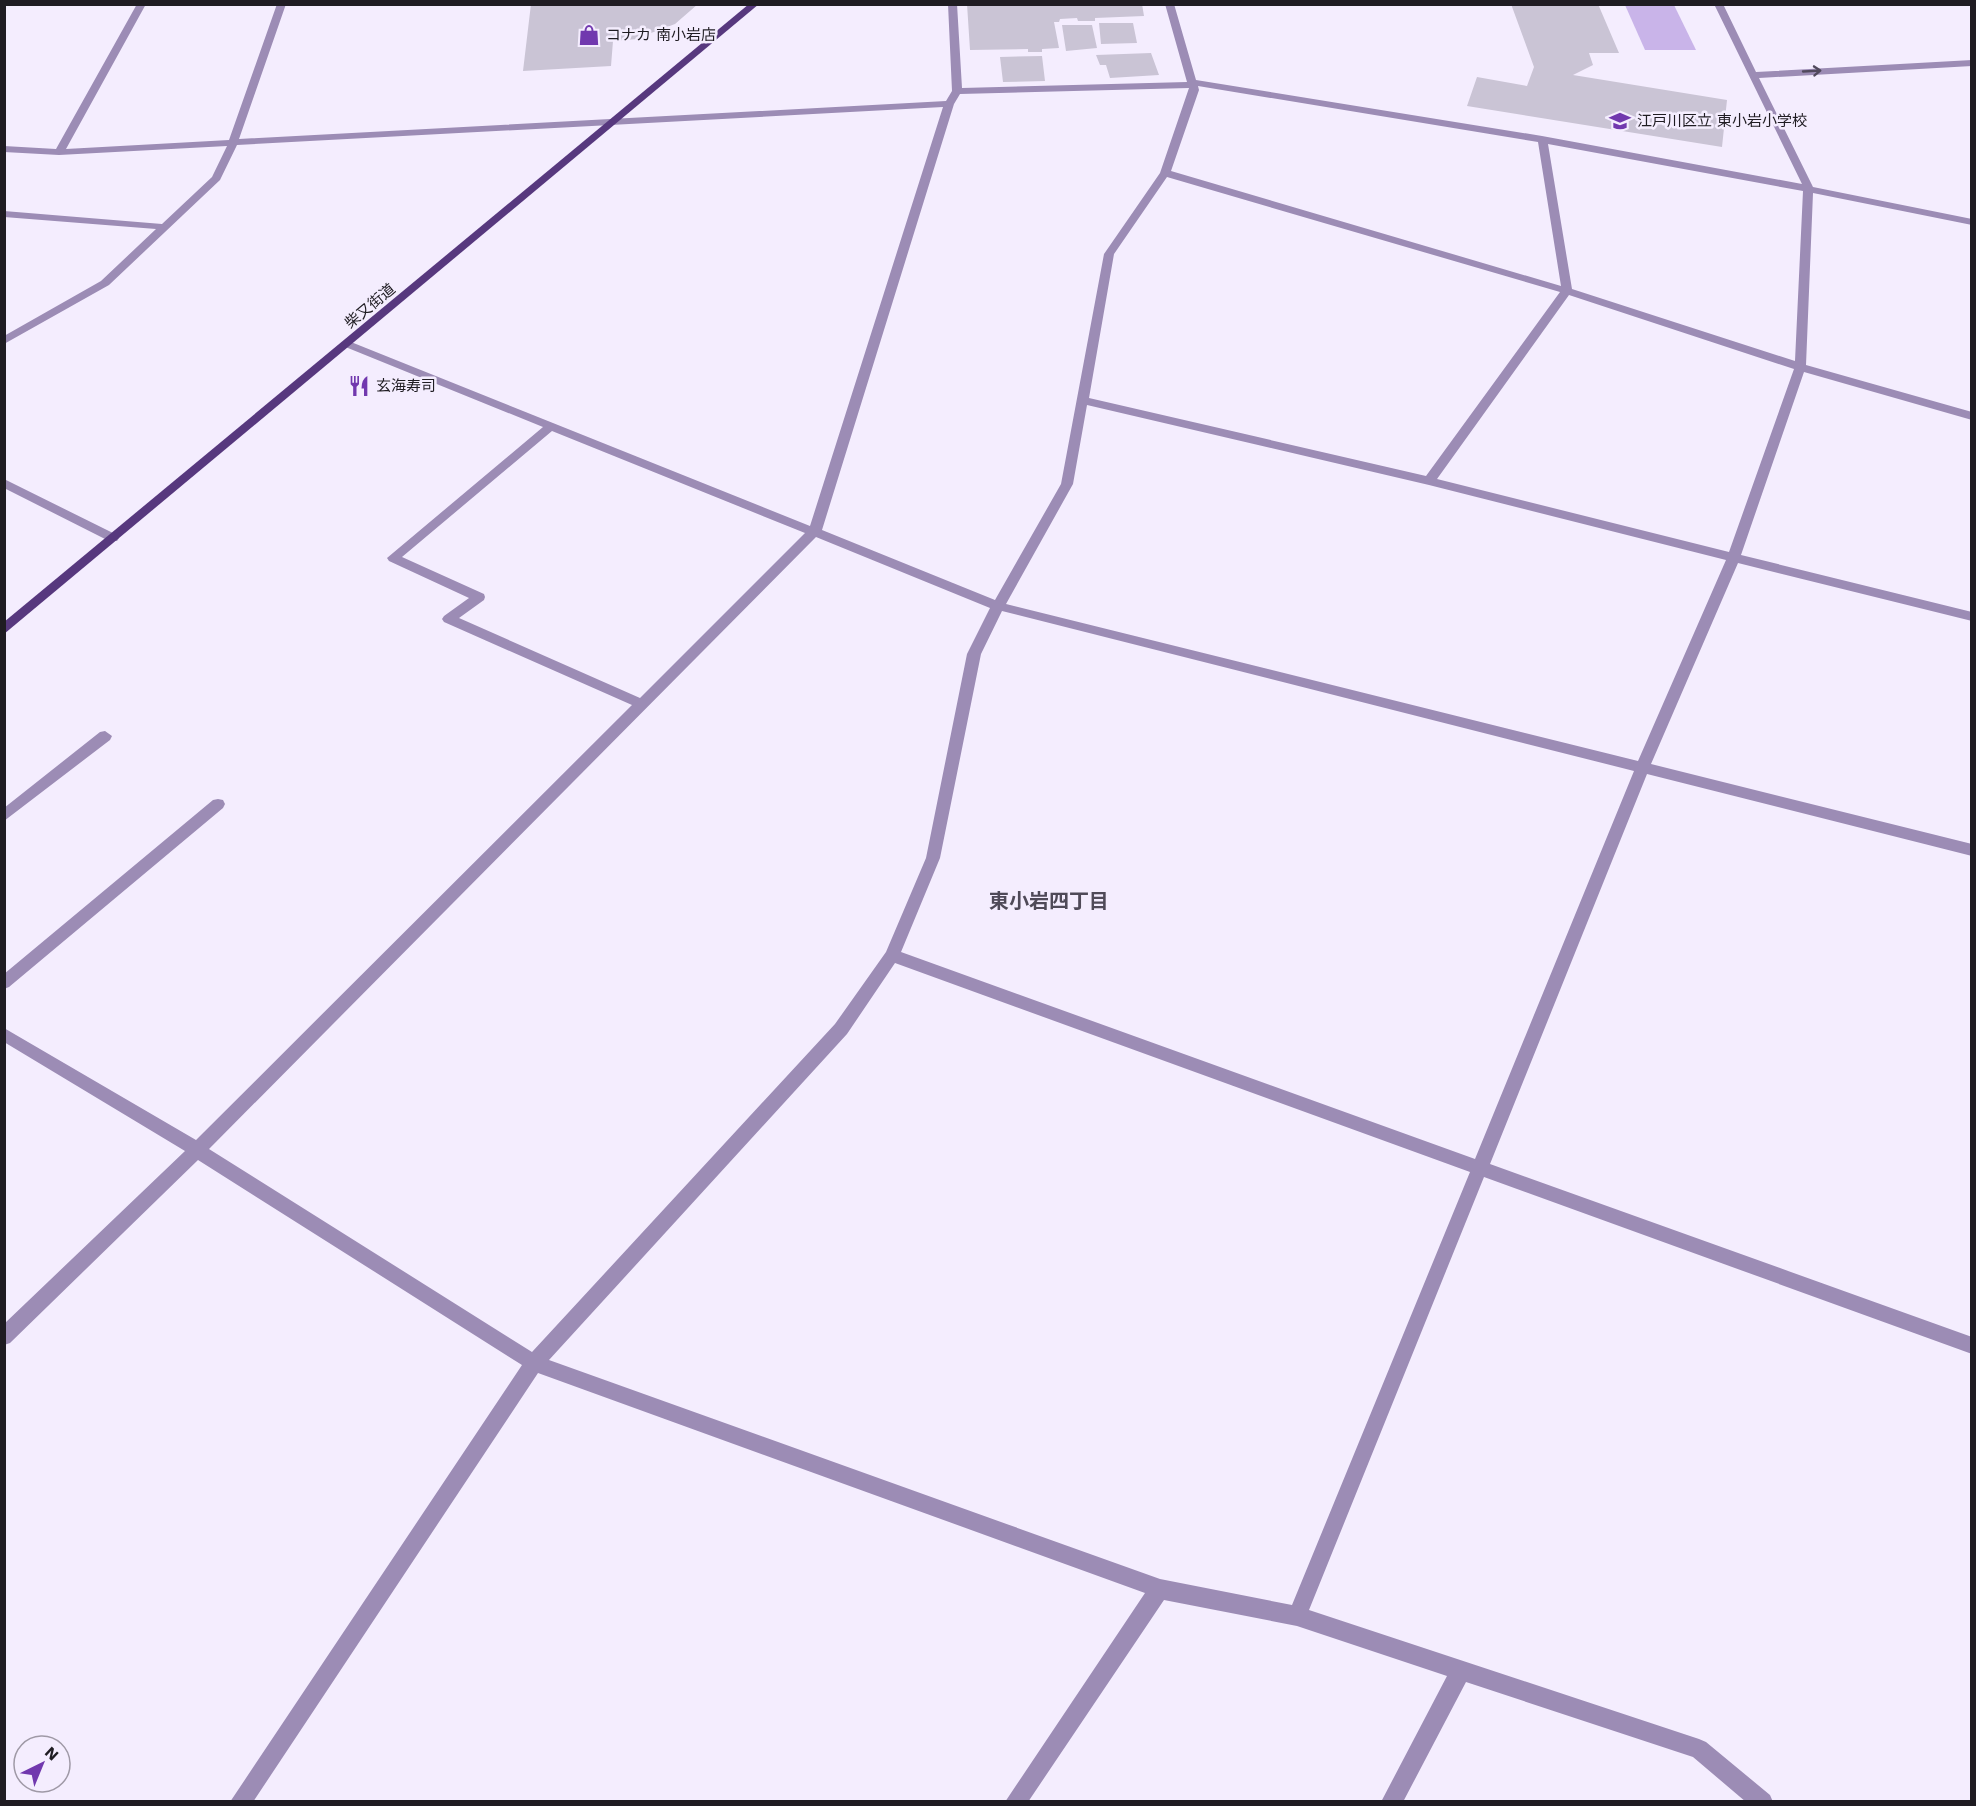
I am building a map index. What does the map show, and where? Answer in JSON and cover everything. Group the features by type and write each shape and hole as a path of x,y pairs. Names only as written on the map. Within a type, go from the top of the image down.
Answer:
{"main road":[{"name":"柴又街道","path":"4,630 755,4"}],"street":[{"path":"59,152 142,4"},
{"path":"4,341 105,283 216,178 233,143 282,4"},
{"path":"4,1337 197,1150 815,531 953,98 952,4"},
{"path":"240,1802 534,1363 841,1029 892,955 933,858 974,654 998,606 1067,484 1109,254 1165,173 1192,94 1192,83 1168,4"},
{"path":"1297,1616 1643,767 1734,557 1800,366 1808,187 1718,4"},
{"path":"1754,75 1971,63"},
{"path":"4,149 59,152 612,124 953,98 1192,83 1542,139 1808,187 1971,222"},
{"path":"1429,481 1568,291 1542,139"},
{"path":"1165,173 1568,291 1800,366 1971,416"},
{"path":"4,214 164,227"},
{"path":"347,344 998,606 1971,850"},
{"path":"1082,400 1429,481 1971,617"},
{"path":"551,426 393,558 479,597 449,619 642,704"},
{"path":"4,483 113,538"},
{"path":"4,816 105,736"},
{"path":"4,982 218,804"},
{"path":"892,955 1971,1346"},
{"path":"4,1034 197,1150 534,1363 1160,1589 1297,1616 1699,1749 1763,1802"},
{"path":"1015,1802 1160,1589"},
{"path":"1391,1802 1461,1670"}],"shaded area":[{"path":"1625,5 1674,5 1696,50 1645,50"}],"building":[{"name":"コナカ 南小岩店","path":"531,4 698,4 675,24 651,33 650,38 613,41 611,66 523,71"},
{"path":"967,4 1142,4 1144,16 1095,18 1095,21 1078,21 1077,18 1060,19 1059,22 1054,22 1059,48 1042,49 1042,52 1028,52 1028,49 970,50"},
{"path":"1511,4 1598,4 1619,53 1589,53 1593,65 1573,75 1727,100 1722,147 1467,106 1477,77 1527,86 1534,67"},
{"path":"1099,23 1133,23 1137,43 1101,44"},
{"path":"1062,25 1092,25 1097,48 1066,51"},
{"path":"1151,53 1159,75 1110,78 1106,65 1100,65 1096,55"},
{"path":"1042,56 1045,81 1003,82 1000,57"}],"place":[{"name":"コナカ 南小岩店","path":"589,35"},
{"name":"江戸川区立 東小岩小学校","path":"1620,121"},
{"name":"玄海寿司","path":"359,386"}],"district":[{"name":"東小岩四丁目","path":"1049,901"}]}
